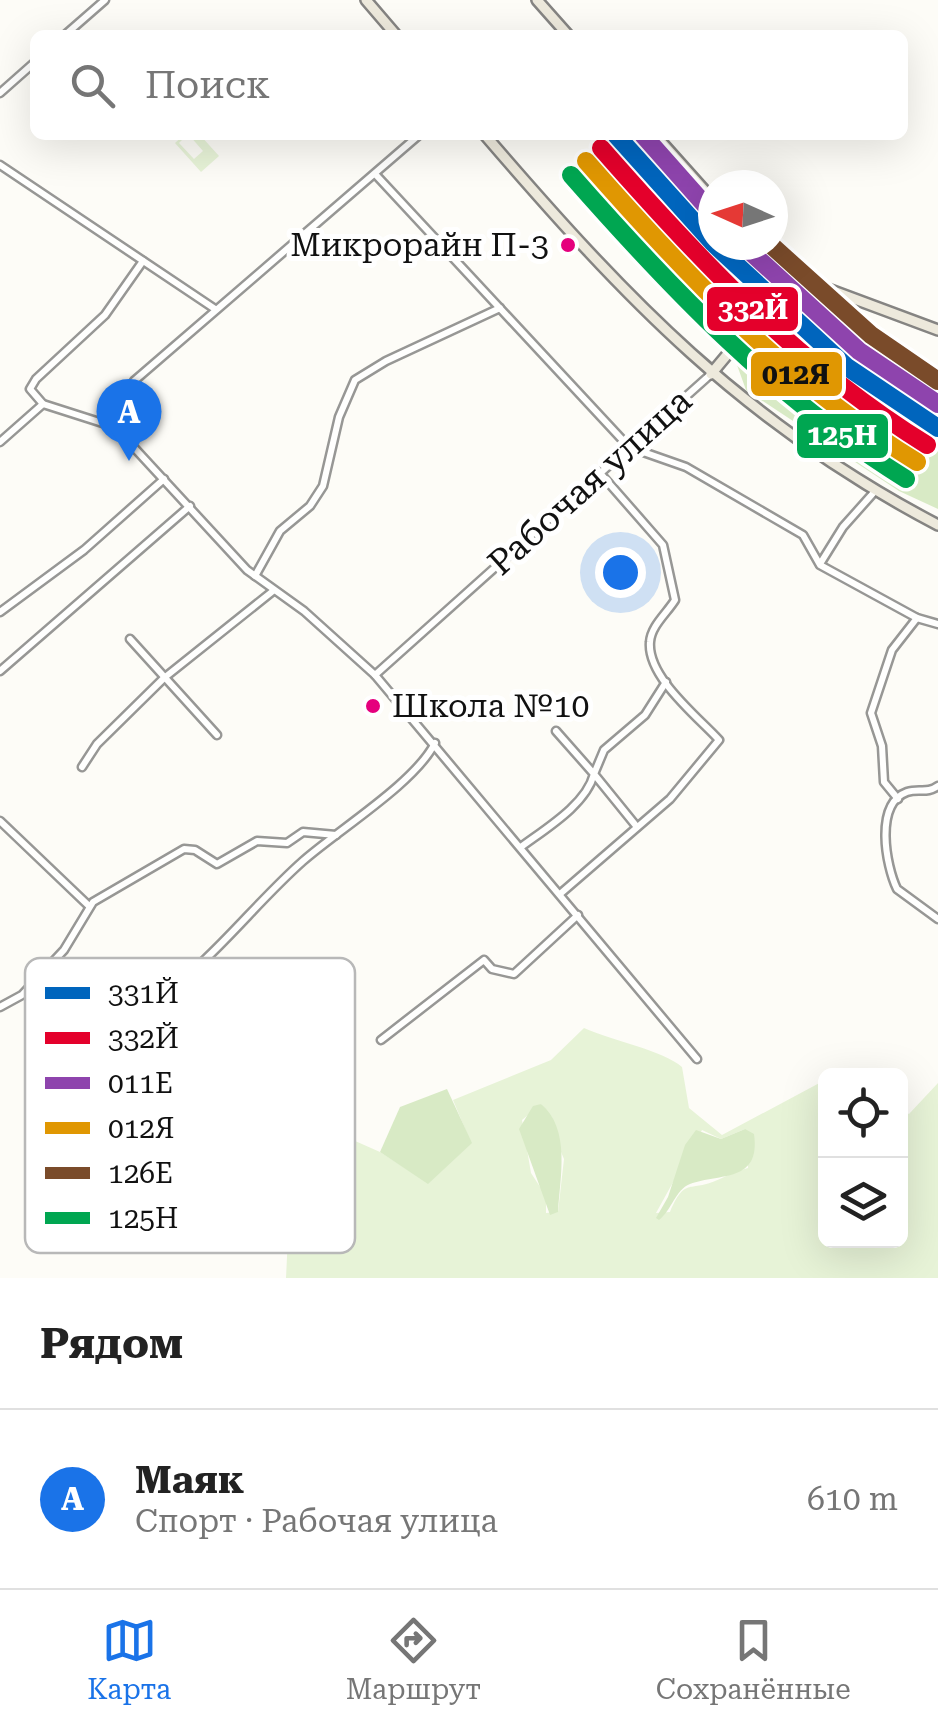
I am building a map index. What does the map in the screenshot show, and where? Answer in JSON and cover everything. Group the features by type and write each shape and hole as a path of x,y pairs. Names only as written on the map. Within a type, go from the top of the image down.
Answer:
{"main road":[{"path":"366,0 392,30"},
{"path":"537,0 564,30"},
{"path":"488,140 624,292 711,374 798,440 938,525"},
{"path":"660,140 698,183"},
{"path":"772,260 793,276 938,330"},
{"name":"Рабочая улица","path":"711,374 793,276"}],"street":[{"path":"71,30 105,0"},
{"path":"0,93 30,66"},
{"path":"134,381 414,140"},
{"path":"0,165 215,310"},
{"path":"376,175 629,447 686,467 803,535 820,565 917,618 938,624"},
{"path":"143,261 106,314 30,389 43,404 109,422 254,576 304,612 375,676 697,1059"},
{"path":"254,576 280,531 310,506 323,486 338,417 355,380 500,308"},
{"name":"Рабочая улица","path":"375,676 711,374"},
{"path":"0,442 43,404"},
{"path":"560,894 692,777 720,740 666,681 650,646 657,624 675,600 664,548 600,473"},
{"path":"0,612 84,550 164,478"},
{"path":"820,565 844,527 876,490"},
{"path":"0,671 190,506"},
{"path":"82,767 97,744 164,678 274,590"},
{"path":"898,799 884,782 882,746 871,713 892,650 917,618"},
{"path":"130,639 217,735"},
{"path":"520,848 583,795 604,750 645,716 666,681"},
{"path":"556,731 637,827"},
{"path":"211,958 304,860 427,756 435,744"},
{"path":"938,786 926,792 907,792 898,799 886,828 894,883 938,918"},
{"path":"0,821 89,906"},
{"path":"57,958 89,906 184,850 222,864 264,840 286,843 304,832 336,835"},
{"path":"381,1040 484,960 492,969 514,974 578,915"},
{"path":"0,1006 25,992"}],"green space":[{"path":"182,140 179,143 194,159 203,151 193,140 205,140 219,156 201,172 175,143"},
{"path":"774,317 876,397 938,436 938,509 899,491 746,390 737,365"},
{"path":"584,1028 663,1056 682,1067 689,1108 722,1135 818,1084 818,1248 908,1248 908,1114 938,1083 938,1278 286,1278 287,1253 355,1253 355,1141 428,1183 471,1143 453,1100 551,1060","holes":["541,1104 564,1159 558,1212 546,1213 546,1196 531,1173 522,1120","745,1129 748,1168 684,1190 670,1212 656,1213 702,1130 721,1139"]},
{"path":"447,1089 472,1143 428,1184 380,1152 400,1107"},
{"path":"541,1104 557,1127 562,1155 558,1212 550,1215 519,1129 533,1106"},
{"path":"745,1129 754,1134 754,1150 745,1168 690,1184 659,1220 656,1218 668,1197 685,1145 696,1130 721,1139"}],"transit line":[{"name":"331Й","path":"620,140 698,226"},
{"name":"011Е","path":"647,140 698,197"},
{"name":"332Й","path":"601,148 753,309 836,381 927,445"},
{"name":"012Я","path":"586,161 740,324 824,397 917,462"},
{"name":"125Н","path":"571,175 727,340 813,413 906,479"},
{"name":"331Й","path":"731,260 847,367 938,428"},
{"name":"011Е","path":"759,260 859,351 938,404"},
{"name":"126Е","path":"788,260 871,335 938,381"}],"place":[{"name":"Микрорайн П-3","path":"568,245"},
{"name":"Маяк","path":"129,461"},
{"name":"Школа №10","path":"373,706"}]}
